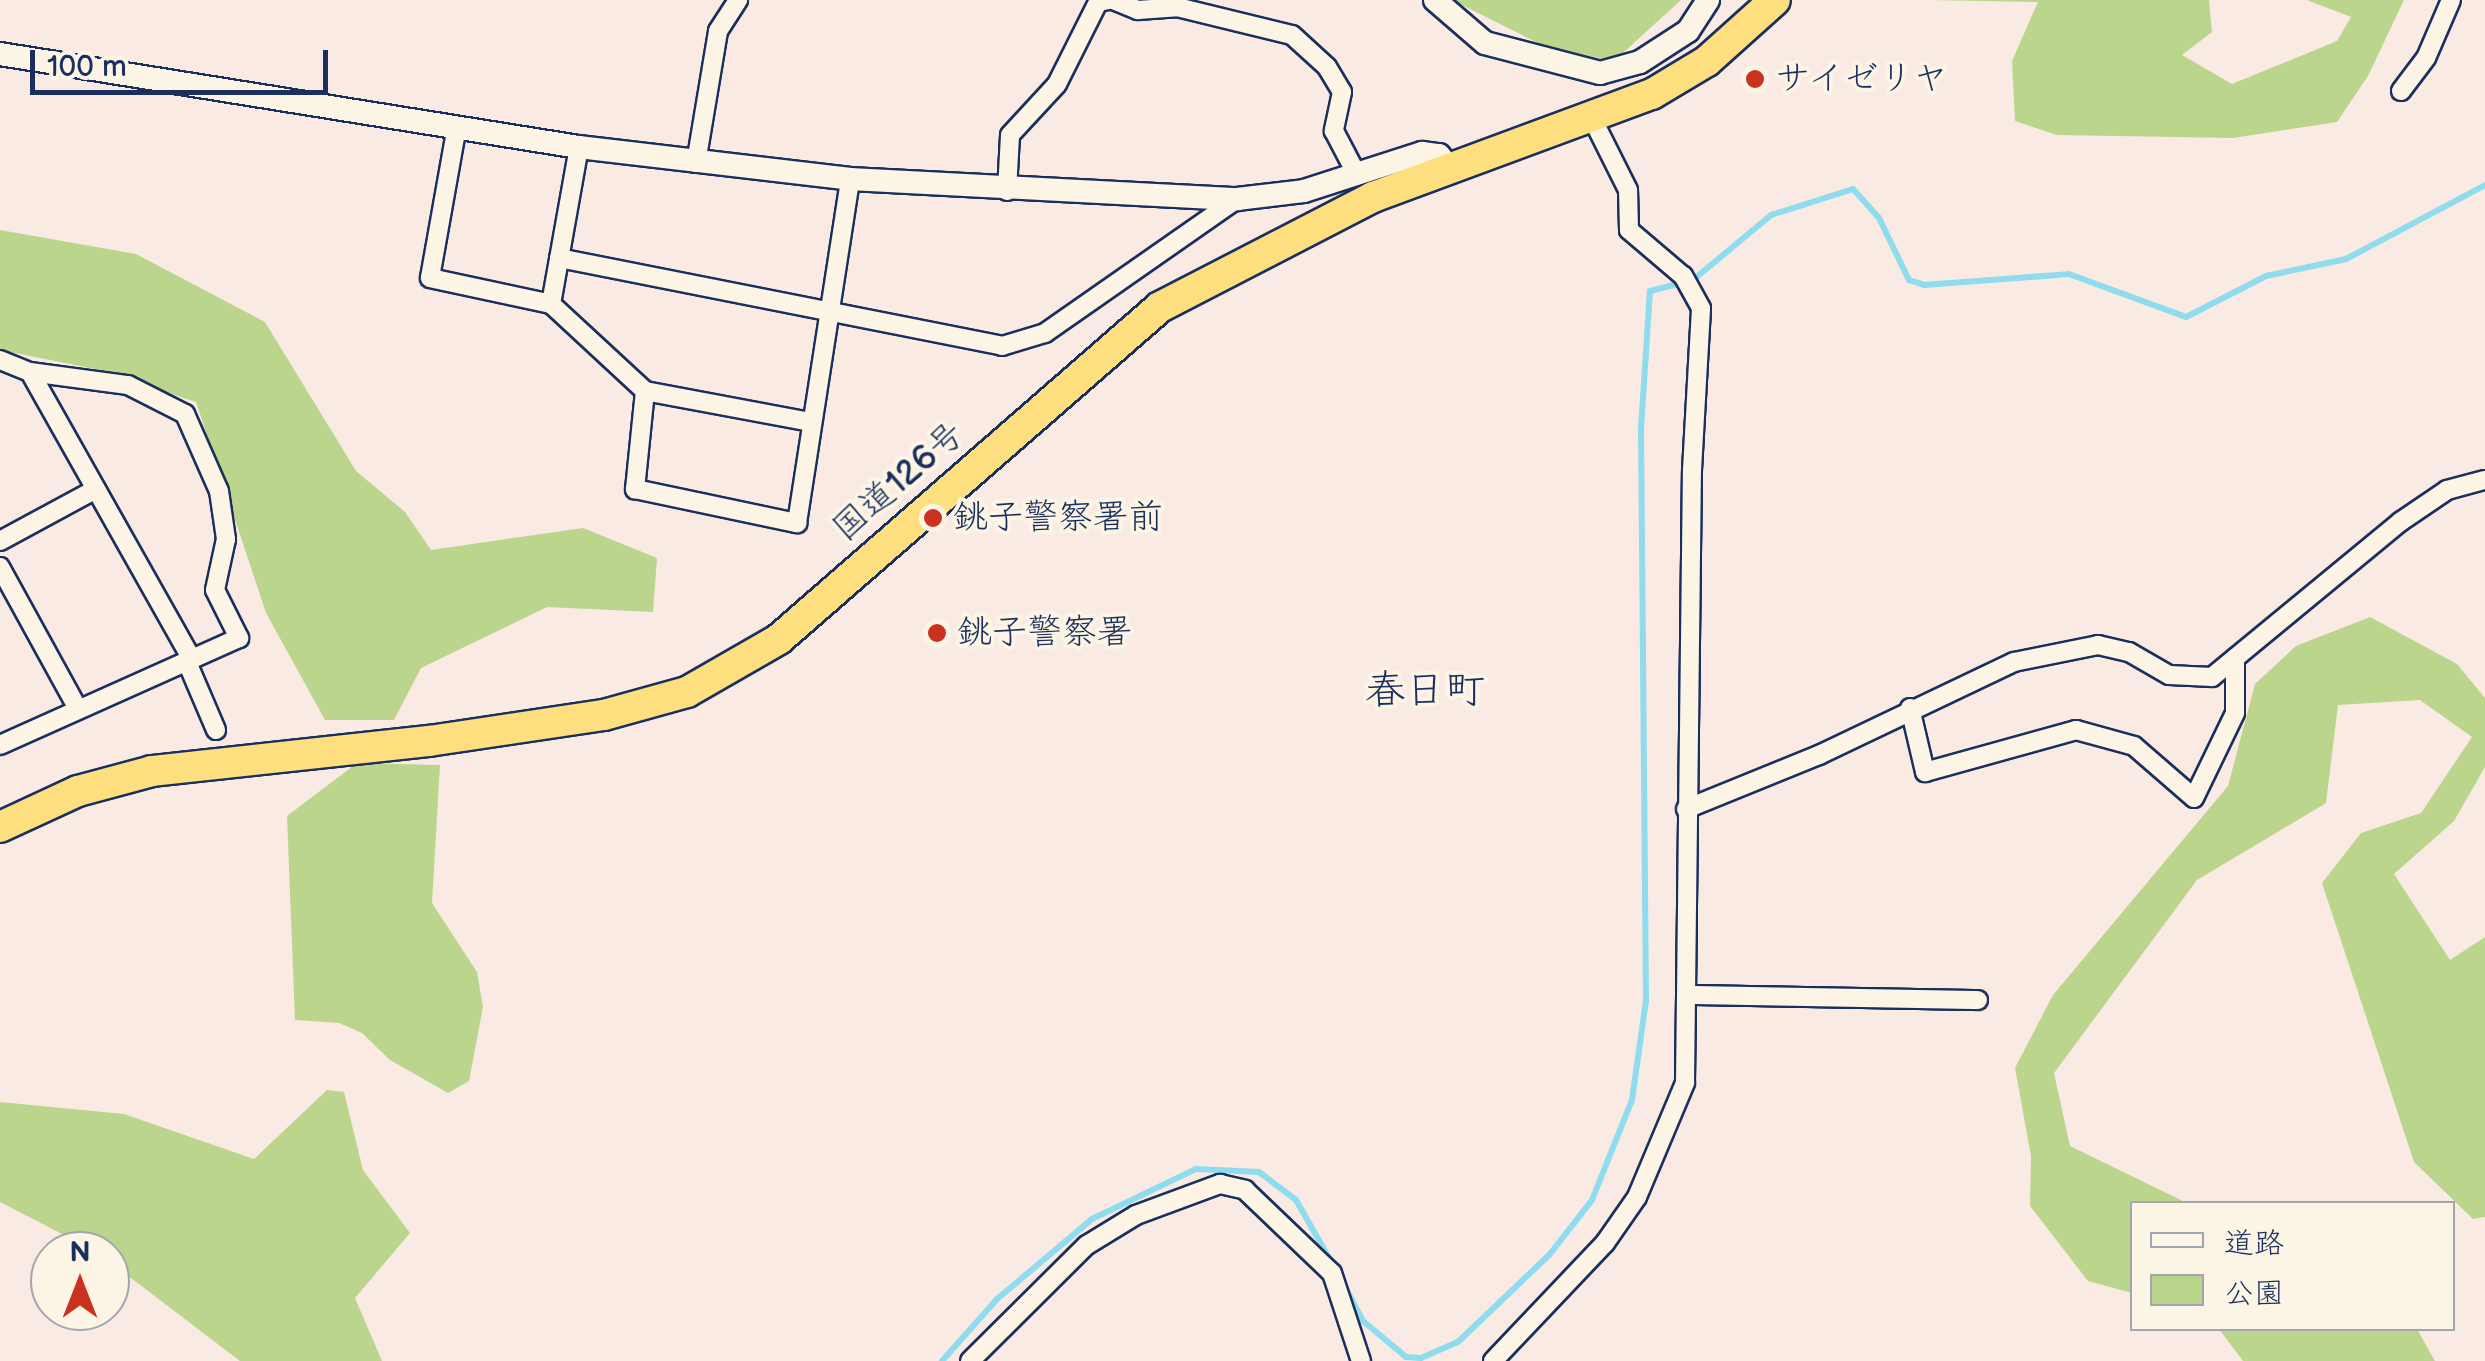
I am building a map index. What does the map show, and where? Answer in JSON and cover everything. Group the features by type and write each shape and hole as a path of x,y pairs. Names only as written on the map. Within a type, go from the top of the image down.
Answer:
{"highway":[{"name":"国道126号","path":"0,827 78,790 152,771 468,735 604,715 687,692 778,640 1160,307 1295,232 1448,166 1593,120 1678,79 1775,0"}],"street":[{"path":"696,163 718,30 738,0"},
{"path":"1007,191 1010,135 1057,84 1098,2 1110,0 1138,10 1177,7 1292,35 1327,66 1342,92 1334,131 1357,175"},
{"path":"1436,0 1485,44 1600,74 1640,62 1688,30 1708,0"},
{"path":"2401,91 2426,58 2451,0"},
{"path":"0,54 579,146 850,179 1007,191 1237,200 1357,175 1422,153 1439,156 1448,166"},
{"path":"1493,1361 1570,1284 1637,1197 1681,1104 1689,995 1686,810 1700,308 1682,276 1630,230 1628,190 1593,120"},
{"path":"457,126 430,278 551,304 645,391 811,422"},
{"path":"551,304 579,146"},
{"path":"645,391 635,489 797,523 826,312 850,179"},
{"path":"559,258 1002,346 1045,333 1237,200"},
{"path":"0,360 30,372 128,385 175,407 198,432 219,491 226,539 215,590 239,638 0,745"},
{"path":"30,372 190,661 216,730"},
{"path":"1686,810 1820,755 1910,708 2014,662 2098,645 2129,652 2169,675 2212,677 2400,522 2447,490 2485,480"},
{"path":"0,541 96,489"},
{"path":"0,567 78,709"},
{"path":"1910,708 1926,772 2076,730 2134,746 2194,798 2235,713 2235,658"},
{"path":"1689,995 1978,1000"},
{"path":"970,1361 1087,1246 1136,1215 1220,1184 1245,1190 1332,1273 1361,1361"}],"green space":[{"path":"1452,0 1681,0 1613,62 1538,43"},
{"path":"1928,0 2209,0 2212,32 2182,55 2232,84 2337,41 2351,17 2307,0 2404,0 2368,76 2337,122 2233,138 2057,135 2015,121 2012,61 2038,2"},
{"path":"0,230 136,254 265,322 356,471 405,512 431,550 583,528 657,558 653,612 547,607 421,668 394,720 325,720 266,613 196,402 95,369 0,350"},
{"path":"2370,617 2457,664 2485,698 2485,767 2454,821 2394,874 2450,960 2485,937 2485,1217 2473,1219 2414,1162 2322,883 2361,833 2421,813 2472,737 2420,700 2338,705 2326,803 2197,880 2054,1073 2070,1146 2183,1201 2130,1201 2130,1292 2088,1281 2030,1206 2031,1156 2015,1068 2053,995 2228,786 2255,684 2296,646"},
{"path":"357,763 440,765 432,903 477,972 483,1007 469,1081 448,1093 390,1060 362,1033 339,1023 295,1020 287,816"},
{"path":"327,1090 344,1092 363,1170 410,1233 355,1298 382,1361 240,1361 130,1277 130,1231 56,1231 0,1202 0,1102 124,1114 254,1159"},
{"path":"2220,1331 2418,1331 2435,1361 2243,1361"}],"waterway":[{"path":"1345,1287 1363,1321 1406,1357 1421,1358 1458,1342 1550,1254 1592,1200 1632,1100 1646,1001 1641,429 1650,291 1693,280 1771,215 1853,189 1879,218 1909,280 1924,285 2069,274 2186,317 2266,276 2346,259 2485,185"},
{"path":"942,1361 997,1299 1092,1219 1196,1169 1259,1172 1296,1200 1332,1263"}],"place":[{"name":"サイゼリヤ","path":"1755,79"},
{"name":"銚子警察署前","path":"933,518"},
{"name":"銚子警察署","path":"937,633"}],"district":[{"name":"春日町","path":"1425,691"}]}
